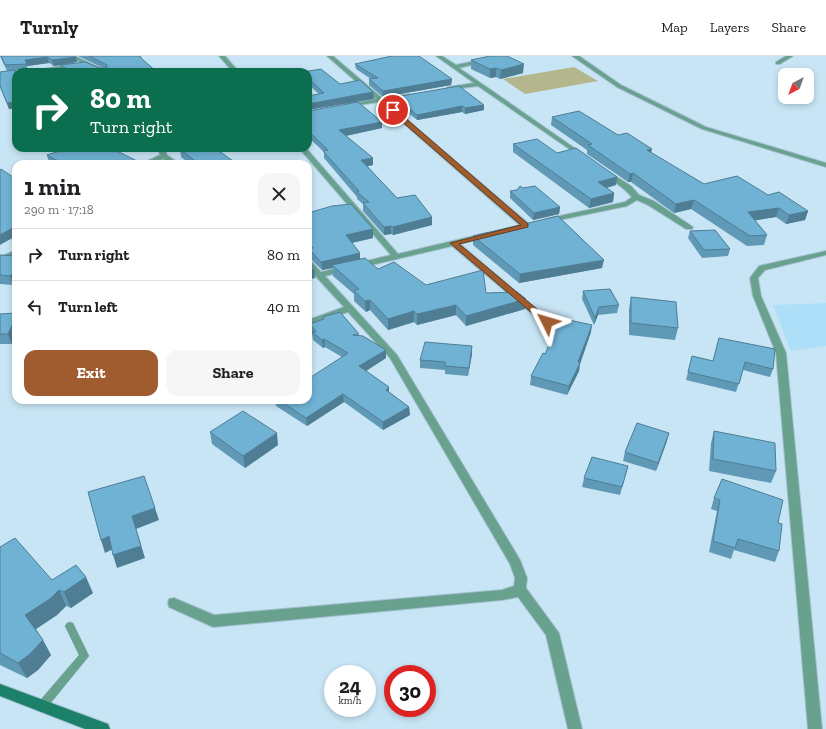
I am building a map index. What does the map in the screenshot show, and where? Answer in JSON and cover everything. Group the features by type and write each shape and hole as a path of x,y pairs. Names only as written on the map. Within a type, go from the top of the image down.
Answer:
{"main road":[{"path":"0,690 41,707 103,729"}],"street":[{"path":"71,56 96,68"},
{"path":"224,56 233,68"},
{"path":"330,56 522,226 534,224"},
{"path":"439,56 588,160"},
{"path":"455,67 505,56"},
{"path":"576,56 620,86 704,128 826,165"},
{"path":"778,63 790,56"},
{"path":"58,68 88,64"},
{"path":"442,90 480,84"},
{"path":"337,108 412,95"},
{"path":"162,152 164,156 170,160"},
{"path":"305,152 396,256"},
{"path":"154,160 164,156"},
{"path":"600,168 628,188 636,197 651,203 689,227"},
{"path":"542,222 628,204 636,197"},
{"path":"320,275 497,232"},
{"path":"454,243 547,322"},
{"path":"816,729 781,354 757,296 754,278 762,268 826,253"},
{"path":"0,260 12,254"},
{"path":"312,267 394,357 516,563 521,578 520,589 552,634 575,729"},
{"path":"312,322 350,308"},
{"path":"174,602 213,621 502,595 514,593 520,589"}],"lane":[{"path":"41,707 84,656 70,626"}],"shaded area":[{"path":"826,303 826,346 791,351 773,305"}],"green space":[{"path":"574,67 598,81 525,94 503,79"}],"building":[{"path":"1,56 76,57 52,60 47,57 25,60 27,64 5,65"},
{"path":"89,56 140,56 152,68 107,68 107,65"},
{"path":"392,56 419,56 452,79 383,91 369,79 378,78 355,64"},
{"path":"490,56 507,56 524,64 501,70 496,68 490,69 471,60"},
{"path":"85,62 100,68 65,68 60,65"},
{"path":"321,69 340,84 360,80 373,92 312,103 312,95 324,93 312,82 312,70"},
{"path":"12,70 12,102 7,103 0,86 0,72"},
{"path":"459,86 484,105 465,108 462,106 417,115 395,97"},
{"path":"358,102 382,122 339,130 373,158 361,160 397,198 415,195 432,217 393,227 384,227 363,203 369,202 357,192 359,191 323,151 328,150 312,135 312,110"},
{"path":"579,111 618,135 627,133 652,149 647,150 704,184 737,176 768,195 779,192 808,211 789,215 779,208 748,212 767,235 750,236 694,200 676,204 633,173 630,174 588,145 592,144 552,117"},
{"path":"537,139 557,153 576,148 617,177 598,182 614,193 591,199 513,144"},
{"path":"56,152 119,152 135,160 56,160 47,155"},
{"path":"184,152 220,152 232,160 194,160"},
{"path":"1,169 12,176 12,228 0,235"},
{"path":"520,186 523,188 535,186 560,207 534,213 510,191 517,190"},
{"path":"351,204 373,229 346,235 360,253 321,262 312,252 312,212 332,206"},
{"path":"558,216 604,260 520,274 473,236"},
{"path":"715,230 730,249 704,250 690,231"},
{"path":"0,255 12,256 12,274 10,276 0,275"},
{"path":"365,258 378,269 394,262 426,285 483,270 486,293 517,292 526,299 466,316 456,305 417,314 414,311 388,319 370,300 365,301 354,291 359,289 332,265"},
{"path":"610,289 619,305 599,307 595,318 583,291"},
{"path":"631,297 676,302 678,328 631,323"},
{"path":"340,312 359,334 353,335 363,336 386,350 359,366 389,387 386,390 409,407 383,422 343,394 306,418 285,404 312,404 312,376 348,353 324,339 322,340 312,332 316,332 312,327 312,323 324,319 323,317"},
{"path":"12,313 12,326 8,334 0,334 0,314"},
{"path":"560,318 592,325 578,362 580,363 569,386 531,376 543,353 545,354"},
{"path":"719,338 775,349 773,369 745,362 739,384 688,372 692,356 713,361"},
{"path":"425,342 472,346 469,368 445,366 445,362 420,360"},
{"path":"243,411 277,433 243,456 210,432"},
{"path":"637,423 669,433 658,463 625,452"},
{"path":"714,431 775,443 776,471 713,459"},
{"path":"592,457 628,466 622,487 584,478"},
{"path":"144,476 155,508 132,516 141,546 113,555 109,536 101,540 88,492"},
{"path":"722,479 783,500 778,523 782,524 779,551 738,539 735,548 713,541 720,500 714,498"},
{"path":"15,538 52,580 76,565 86,577 64,592 59,590 50,599 25,615 43,640 30,654 18,663 0,653 0,547"}],"route":[{"path":"393,110 526,226 454,243 547,322"}]}
